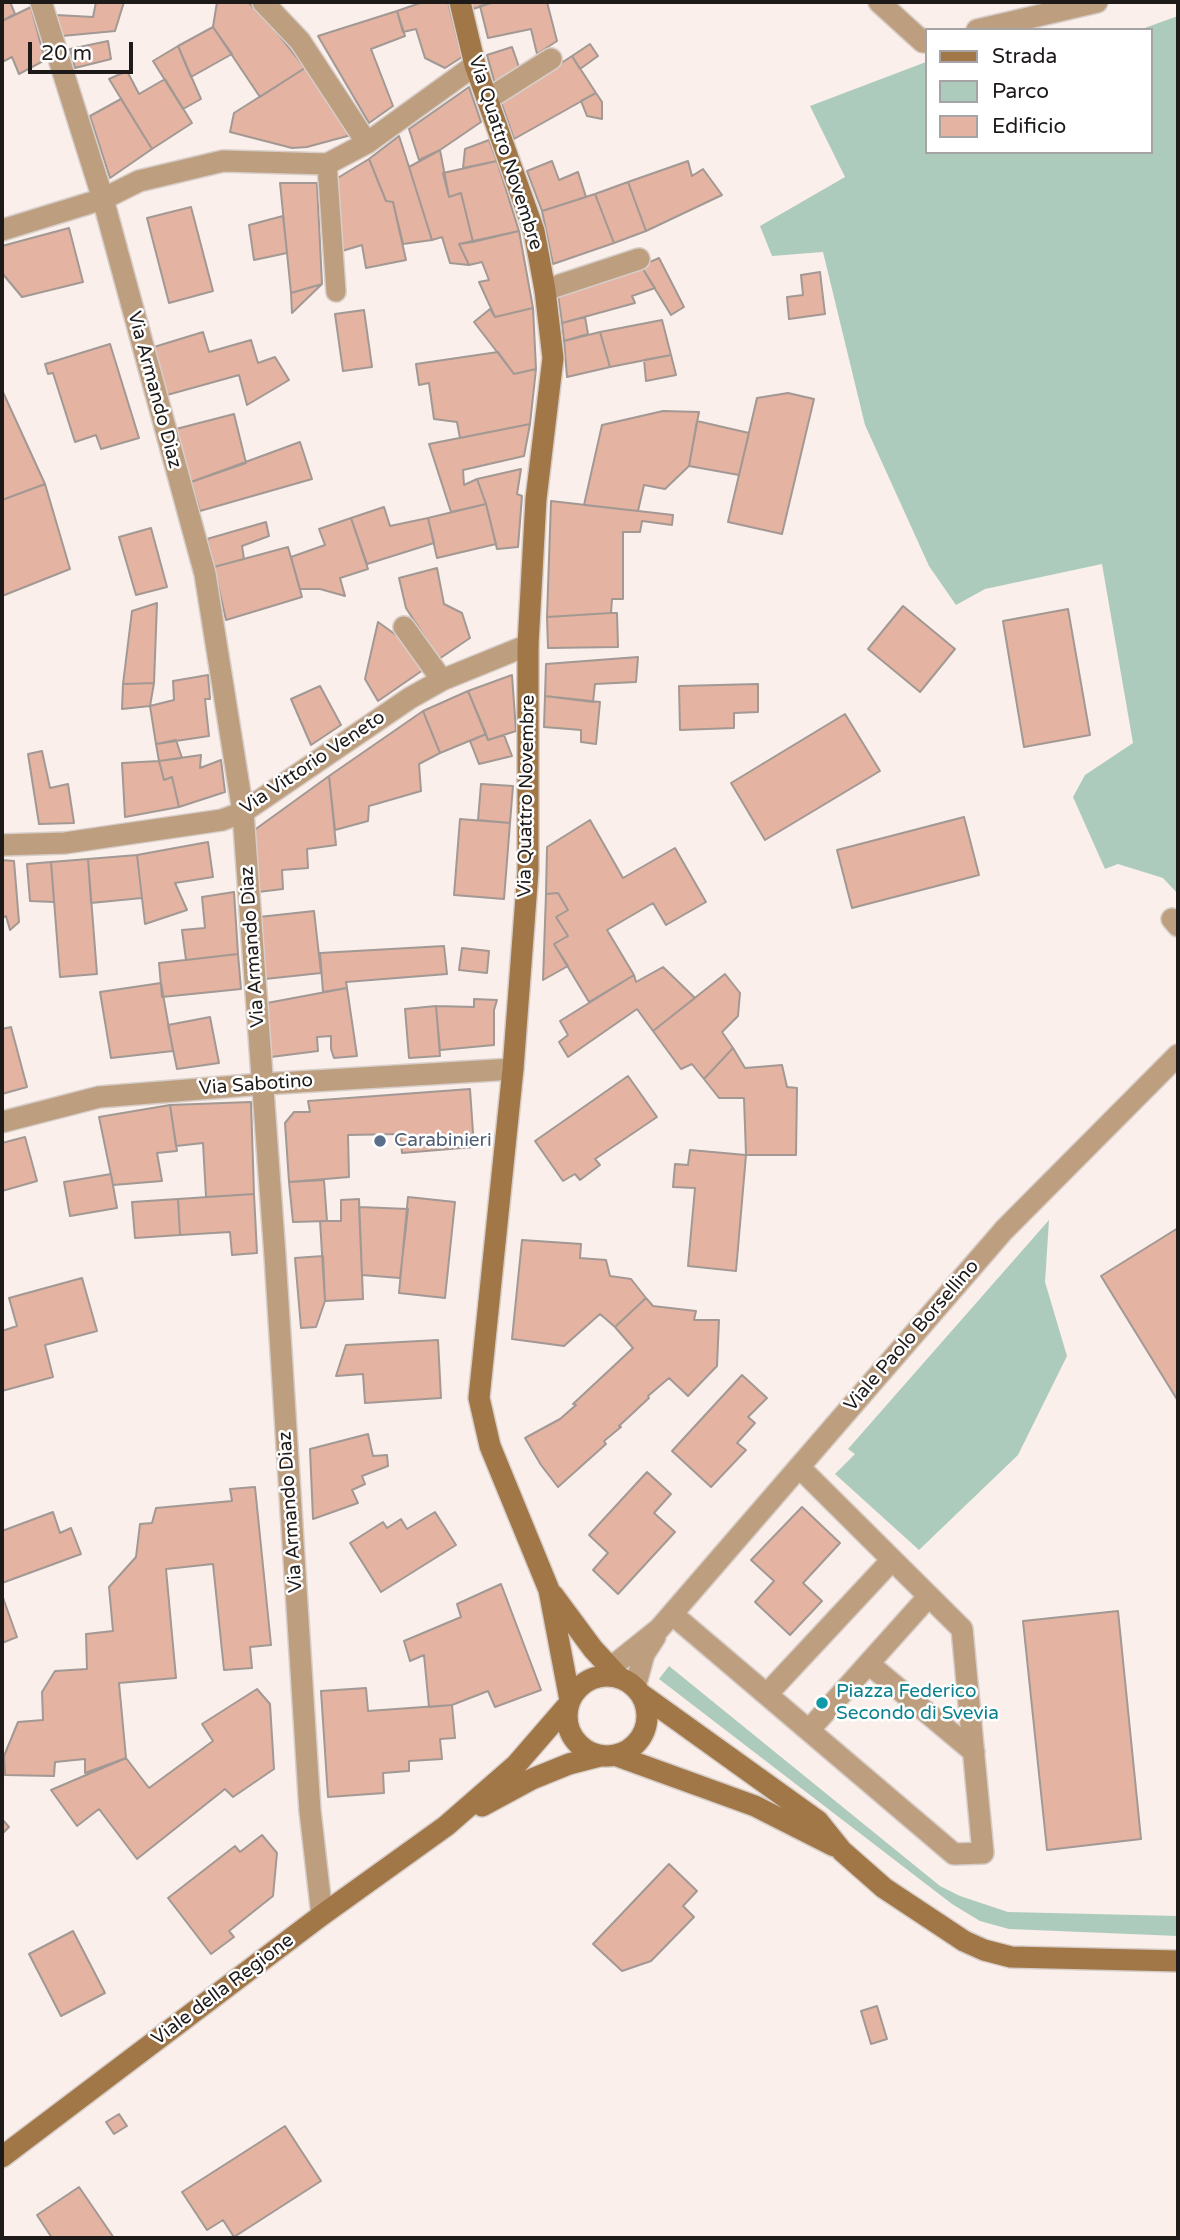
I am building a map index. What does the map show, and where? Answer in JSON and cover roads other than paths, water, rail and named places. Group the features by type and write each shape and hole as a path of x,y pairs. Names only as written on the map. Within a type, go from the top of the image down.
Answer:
{"street":[{"name":"Via Armando Diaz","path":"41,2 103,199 205,575 243,812 310,1811 322,1916"},
{"path":"262,2 300,41 367,143"},
{"name":"Via Quattro Novembre","path":"460,2 475,65 534,231 545,290 553,358 536,499 528,645 528,871 513,1069 479,1398 490,1447 550,1590"},
{"path":"878,2 925,42"},
{"path":"986,28 1097,2"},
{"path":"488,99 551,58"},
{"path":"2,230 103,199 139,181 223,161 327,164 367,143 475,65"},
{"path":"545,290 639,259"},
{"path":"404,627 442,680"},
{"name":"Via Vittorio Veneto","path":"2,845 65,843 222,820 243,812 410,698 442,680 528,645"},
{"name":"Viale Paolo Borsellino","path":"666,1621 1004,1230 1178,1055"},
{"name":"Via Sabotino","path":"2,1122 99,1097 513,1069"},
{"path":"666,1621 767,1694 954,1853 983,1853 962,1629 799,1467"},
{"path":"767,1694 892,1560"},
{"path":"446,1826 532,1779 569,1764 629,1750 639,1742 645,1731 648,1718 646,1705 593,1649 550,1590"},
{"path":"550,1590 569,1703 567,1722 573,1738 584,1750 755,1806 842,1850"},
{"path":"810,1730 929,1596"},
{"path":"621,1680 666,1621"},
{"path":"446,1826 516,1765 582,1685 621,1680 644,1654 666,1621"},
{"path":"869,1664 974,1752"},
{"path":"621,1680 817,1821 842,1850 884,1888 951,1934 984,1950 1012,1957 1178,1961"},
{"name":"Viale della Regione","path":"2,2157 446,1826"}],"lane":[{"path":"327,164 336,292"}],"place":[{"name":"Carabinieri","path":"380,1141"},
{"name":"Piazza Federico Secondo di Svevia","path":"822,1703"}]}
